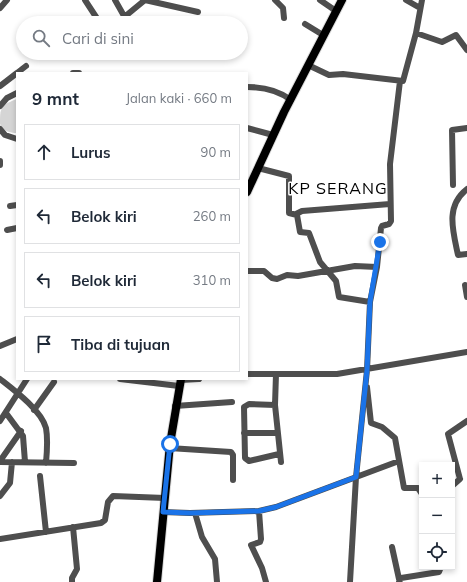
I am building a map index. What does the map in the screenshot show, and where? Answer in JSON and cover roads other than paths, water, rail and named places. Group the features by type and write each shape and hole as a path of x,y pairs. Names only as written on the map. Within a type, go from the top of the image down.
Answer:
{"main road":[{"path":"248,190 273,135 342,0"},
{"path":"157,582 169,448 180,381"}],"street":[{"path":"0,8 6,0"},
{"path":"85,0 95,16"},
{"path":"115,0 124,16"},
{"path":"126,16 145,0 198,12"},
{"path":"276,0 283,8 284,18"},
{"path":"320,0 336,11"},
{"path":"406,0 420,8"},
{"path":"350,582 356,477 367,370 370,302 377,267 381,228 389,224 391,221 390,204 393,131 401,81 416,33 422,0"},
{"path":"304,24 323,35"},
{"path":"416,33 442,42 456,35 467,50"},
{"path":"308,65 329,75 342,74 401,81"},
{"path":"18,72 26,66"},
{"path":"0,86 16,74"},
{"path":"248,87 269,89 285,95 291,100"},
{"path":"0,106 7,98 16,94"},
{"path":"248,128 273,135"},
{"path":"453,185 452,130 467,128"},
{"path":"0,129 5,135 16,139"},
{"path":"258,168 289,176 289,212 296,214 302,211 390,204"},
{"path":"467,189 461,194 452,212 458,255 467,254"},
{"path":"296,214 298,230 300,232 309,233 320,262 336,281 340,297 370,302"},
{"path":"7,230 16,228"},
{"path":"248,271 264,271 272,278 277,279 287,275 298,276 355,266 377,267"},
{"path":"465,285 467,297"},
{"path":"0,346 16,339"},
{"path":"248,374 337,374 467,353 467,345"},
{"path":"276,374 275,405 281,462"},
{"path":"0,378 18,393 34,410 46,427 46,463"},
{"path":"366,379 371,423 382,427 395,438 404,488 418,488 419,490"},
{"path":"0,422 26,380"},
{"path":"154,380 180,381"},
{"path":"34,410 54,382"},
{"path":"175,406 232,402"},
{"path":"275,405 245,405 244,433 246,461 279,454"},
{"path":"6,413 24,436 25,462"},
{"path":"460,479 448,434 467,421"},
{"path":"0,462 20,431"},
{"path":"244,433 278,433"},
{"path":"169,448 231,452 233,455 233,480"},
{"path":"163,512 195,513 259,511 276,507 399,461"},
{"path":"0,462 74,463"},
{"path":"0,496 10,483 12,462"},
{"path":"40,476 46,532"},
{"path":"460,479 467,482"},
{"path":"455,483 460,479"},
{"path":"0,539 104,522 107,516 108,502 113,496 165,498"},
{"path":"259,511 261,539 260,542 251,545 262,568 266,582"},
{"path":"195,513 202,537 215,559 217,582"},
{"path":"72,582 72,578 77,569 73,527"},
{"path":"392,547 399,581 401,578 439,572 440,570"}],"district":[{"name":"KP SERANG","path":"338,188"}]}
